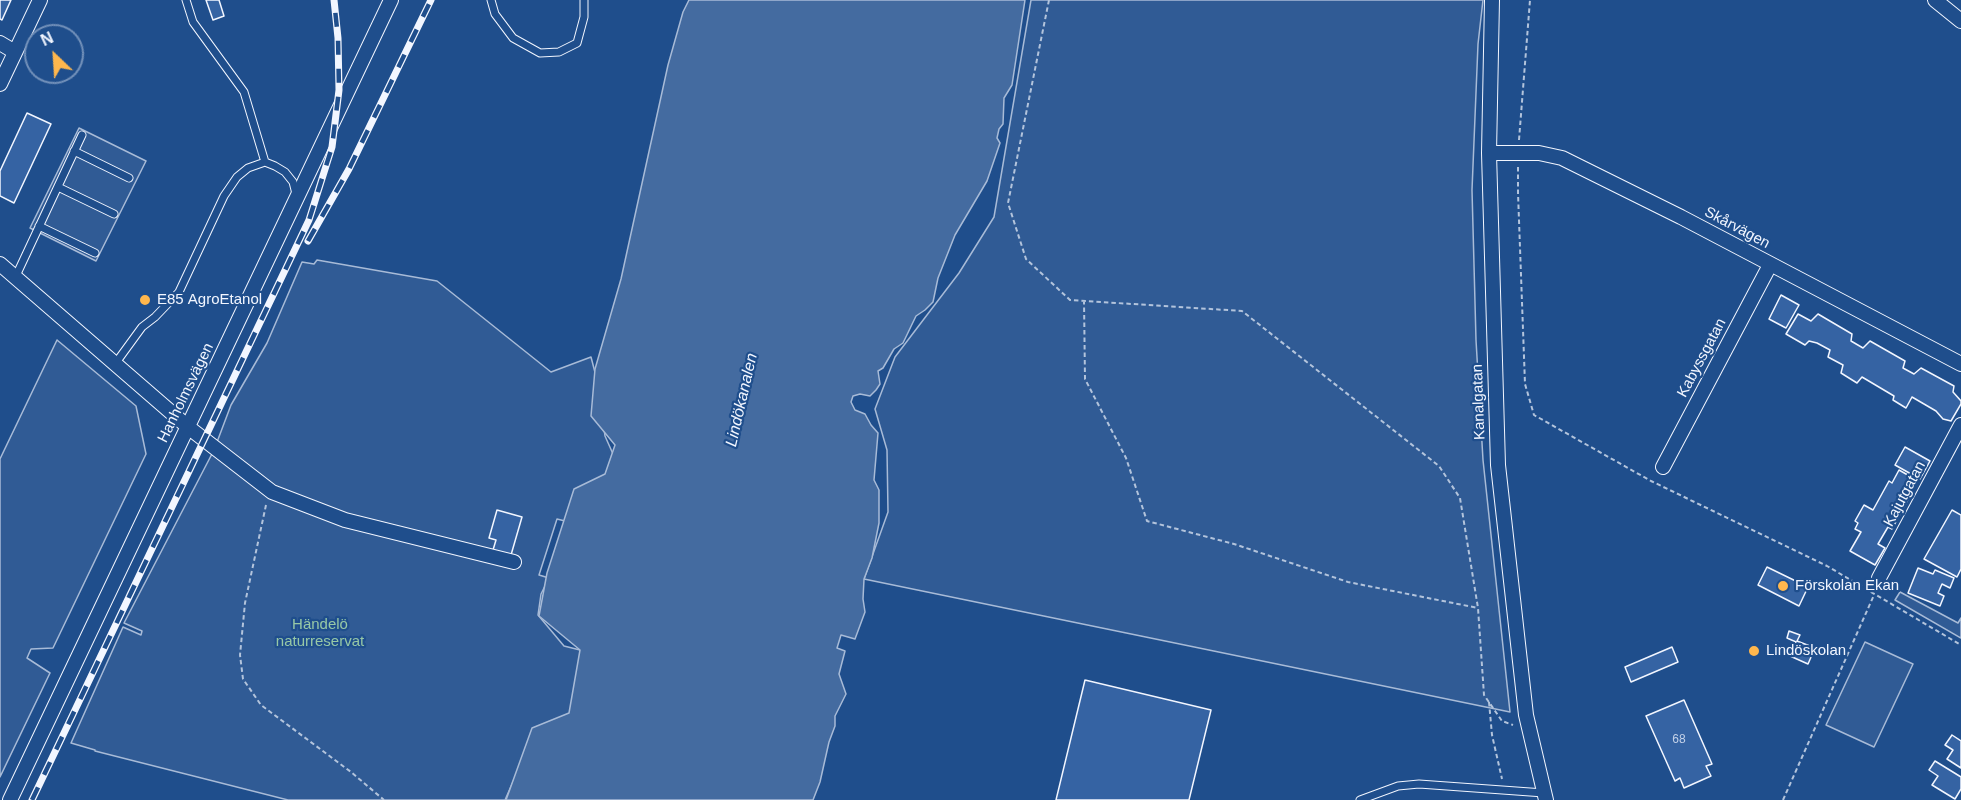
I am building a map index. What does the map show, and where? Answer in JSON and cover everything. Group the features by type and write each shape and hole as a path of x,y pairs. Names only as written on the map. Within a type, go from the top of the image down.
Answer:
{"street":[{"path":"0,84 40,0"},
{"name":"Hanholmsvägen","path":"10,800 391,0"},
{"name":"Kanalgatan","path":"1492,0 1489,153 1498,465 1526,716 1545,797"},
{"path":"1935,0 1961,21"},
{"path":"0,43 15,52"},
{"name":"Skårvägen","path":"1489,153 1539,153 1562,158 1961,364"},
{"path":"0,264 188,427 272,492 345,520 513,562"},
{"name":"Kabyssgatan","path":"1663,467 1770,265"},
{"name":"Kajutgatan","path":"1879,578 1961,425"}],"lane":[{"path":"186,0 193,22 244,92 265,162"},
{"path":"491,0 495,14 513,38 540,53 559,52 577,43 584,17 584,0"},
{"path":"15,278 82,135"},
{"path":"74,151 129,178"},
{"path":"116,364 142,327 179,292 224,196 248,168 265,162 275,166 285,172 293,182 297,197"},
{"path":"58,187 114,214"},
{"path":"39,226 95,253"},
{"path":"1360,800 1398,786 1419,784 1504,790 1545,797"}],"path":[{"path":"1049,0 1008,203 1026,259 1070,300 1242,310 1439,466 1460,498 1478,608 1484,695 1502,721 1529,732"},
{"path":"1530,0 1519,126 1518,193 1525,384 1534,415 1651,481 1827,566 1961,645"},
{"path":"1084,300 1085,379 1126,458 1147,521 1234,544 1348,582 1478,608"},
{"path":"272,492 264,509 245,603 240,655 243,679 261,705 351,772 384,800"},
{"path":"1783,800 1875,594"},
{"path":"1488,701 1492,735 1504,790"}],"shaded area":[{"path":"1031,0 1483,0 1478,44 1472,190 1476,340 1483,460 1510,712 864,579 888,512 887,450 875,409 895,357 959,273 994,217"},
{"path":"79,128 146,161 96,261 30,228"},
{"name":"Händelö naturreservat","path":"317,260 437,281 551,372 591,357 598,384 605,436 617,463 565,521 557,519 539,575 549,578 541,594 538,615 564,646 584,651 568,720 535,732 505,800 288,800 71,743 123,627 141,635 142,631 124,623 214,450 231,405 267,343 302,262 314,264"},
{"path":"57,340 136,406 146,454 53,648 31,649 27,658 50,673 0,777 0,459"},
{"path":"1900,592 1958,623 1961,618 1961,638 1895,600"},
{"path":"1865,642 1913,664 1874,747 1826,725"}],"water":[{"name":"Lindökanalen","path":"689,0 1025,0 1012,85 1004,98 1003,124 997,138 1000,143 987,181 955,235 938,278 933,302 916,316 903,343 894,349 883,368 878,371 880,384 876,390 870,396 860,394 853,396 851,402 855,410 865,414 878,433 874,480 879,490 879,523 872,558 864,579 865,612 855,639 841,635 837,648 845,651 839,674 846,694 835,716 835,726 813,800 506,800 532,728 569,713 580,650 539,616 547,573 574,489 605,474 615,445 591,416 595,369 621,279 668,65 683,12"}],"building":[{"path":"0,0 11,0 2,20 0,19"},
{"path":"206,0 219,0 224,16 213,20"},
{"path":"27,113 51,124 14,203 0,196 0,171"},
{"path":"1781,295 1799,305 1786,328 1769,319"},
{"path":"1798,314 1811,321 1818,314 1852,334 1851,341 1863,348 1870,341 1905,361 1903,368 1914,374 1921,368 1954,386 1953,392 1961,404 1951,421 1943,419 1936,411 1912,397 1906,408 1893,400 1894,396 1862,377 1857,383 1841,373 1843,365 1828,357 1830,350 1809,341 1805,345 1786,334"},
{"path":"1905,447 1930,461 1920,479 1895,465"},
{"path":"1899,470 1913,478 1905,493 1910,496 1892,529 1888,527 1878,544 1885,548 1875,565 1850,551 1861,532 1855,529 1858,523 1855,521 1864,505 1873,510 1889,481 1892,483"},
{"path":"497,510 522,517 511,555 493,550 496,540 489,538"},
{"path":"1952,510 1961,515 1961,569 1957,577 1924,559"},
{"name":"Förskolan Ekan","path":"1767,567 1808,587 1799,606 1758,585"},
{"path":"1918,568 1933,574 1935,570 1954,578 1950,588 1942,584 1938,593 1944,596 1940,606 1908,593"},
{"path":"1789,631 1800,635 1797,641 1815,648 1808,664 1790,656 1796,642 1787,638"},
{"path":"1672,647 1678,662 1631,682 1625,667"},
{"path":"1085,680 1211,710 1189,800 1056,800"},
{"path":"1684,700 1712,764 1706,766 1711,776 1684,788 1680,778 1675,781 1646,716"},
{"path":"1952,735 1961,741 1961,768 1947,759 1953,750 1945,745"},
{"path":"1935,761 1961,777 1961,789 1955,799 1932,785 1938,776 1929,770"}],"railway":[{"path":"32,800 309,220 332,147 339,90 338,38 334,0"},
{"path":"308,241 349,169 431,0"}],"place":[{"name":"E85 AgroEtanol","path":"145,300"},
{"name":"Förskolan Ekan","path":"1783,586"},
{"name":"Lindöskolan","path":"1754,651"}]}
